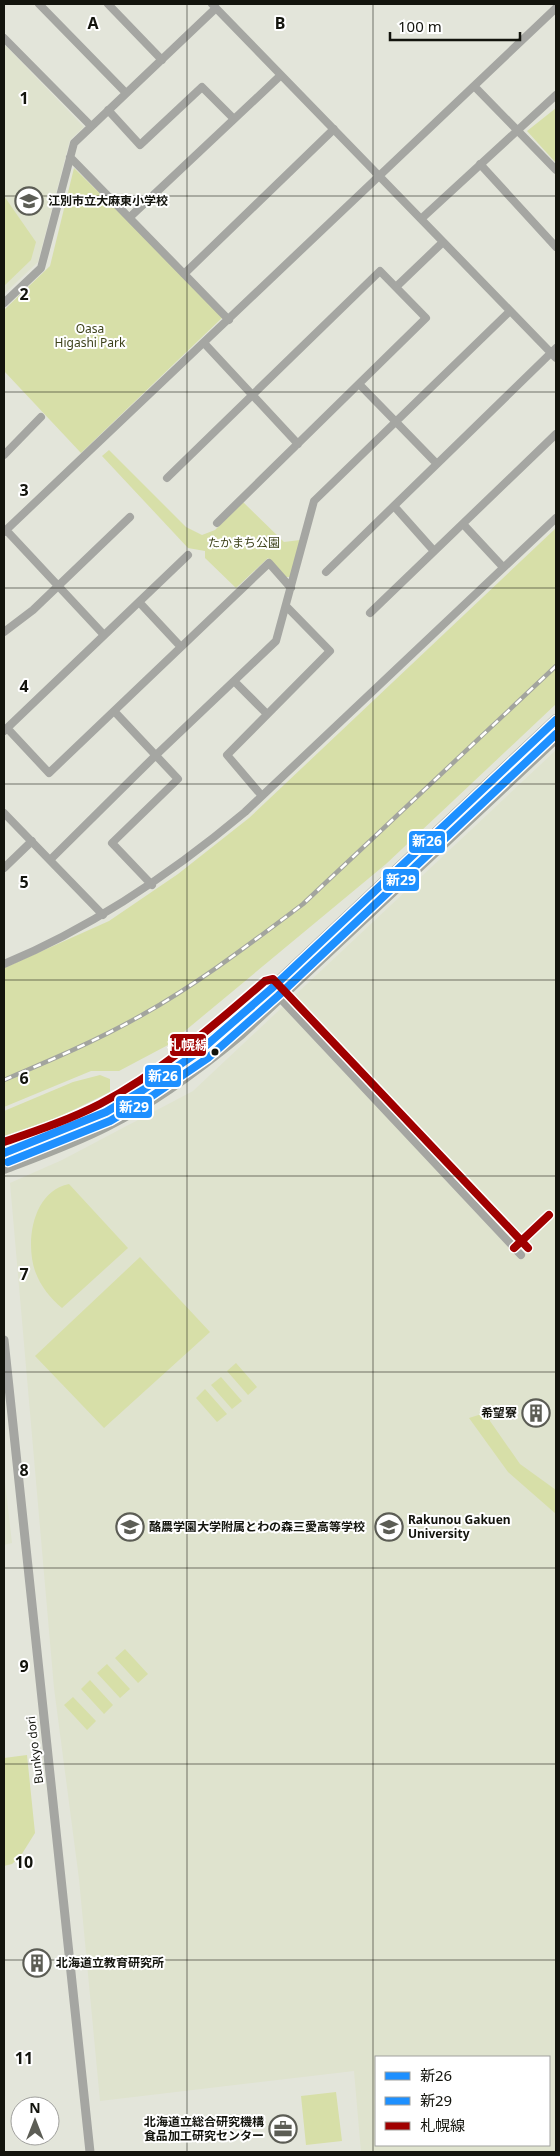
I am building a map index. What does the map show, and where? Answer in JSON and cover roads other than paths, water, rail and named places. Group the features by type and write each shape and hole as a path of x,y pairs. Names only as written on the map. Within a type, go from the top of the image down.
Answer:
{"highway":[{"path":"4,1168 107,1125 145,1103 206,1062 240,1034 275,993 556,720"},
{"path":"4,1153 106,1112 144,1090 201,1050 275,993 556,737"}],"street":[{"path":"39,4 126,94"},
{"path":"108,4 162,60"},
{"path":"4,304 41,268 74,142 162,60 214,6 510,311 554,353 436,464 326,572"},
{"path":"104,635 5,531 475,87 556,8"},
{"path":"4,38 91,126"},
{"path":"130,218 282,75"},
{"path":"108,110 140,145 202,87 234,119"},
{"path":"475,87 556,170"},
{"path":"421,219 556,95"},
{"path":"184,274 334,129"},
{"path":"70,157 229,320"},
{"path":"480,164 556,247"},
{"path":"396,287 443,242"},
{"path":"167,478 251,394 380,271 426,318 217,523"},
{"path":"50,860 155,756 276,641 314,501 510,311"},
{"path":"204,344 298,444"},
{"path":"359,384 436,464"},
{"path":"4,455 41,417"},
{"path":"370,613 556,434"},
{"path":"394,506 434,551"},
{"path":"4,632 34,610 130,517"},
{"path":"4,964 102,915 152,885 196,853 262,796 502,566 556,518"},
{"path":"463,524 502,566"},
{"path":"188,555 5,729 49,773 269,563 291,588"},
{"path":"139,602 181,647"},
{"path":"262,796 226,755 330,651 286,606"},
{"path":"234,681 267,714"},
{"path":"114,711 178,779 112,843 152,885"},
{"path":"4,813 102,915"},
{"path":"4,868 32,841"},
{"path":"275,993 521,1255"},
{"name":"Bunkyo dori","path":"4,1340 90,2152"}],"railway":[{"path":"4,1080 91,1041 163,1003 283,919 303,904 556,666"}],"place":[{"name":"江別市立大麻東小学校","path":"29,201"},
{"name":"希望寮","path":"536,1413"},
{"name":"酪農学園大学附属とわの森三愛高等学校","path":"130,1527"},
{"name":"Rakunou Gakuen University","path":"389,1527"},
{"name":"北海道立教育研究所","path":"37,1963"},
{"name":"北海道立総合研究機構 食品加工研究センター","path":"283,2129"}],"park label":[{"name":"Oasa Higashi Park","path":"90,336"},
{"name":"たかまち公園","path":"244,543"}]}
